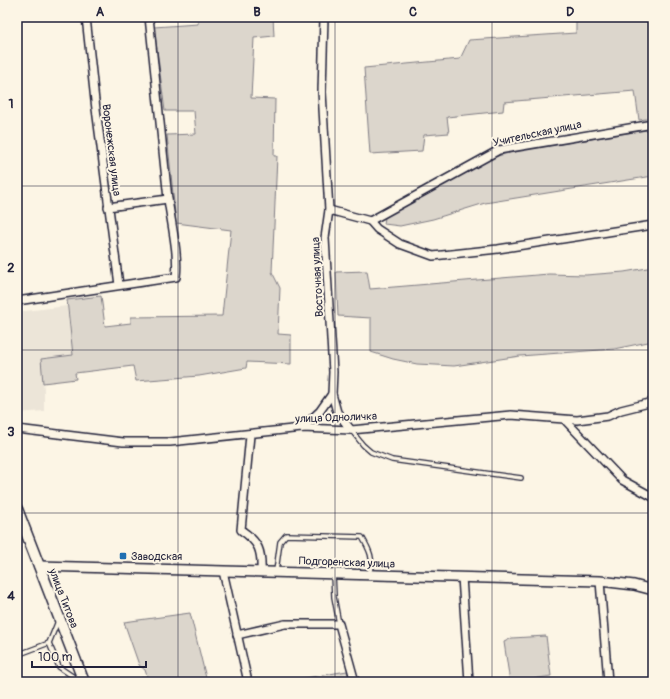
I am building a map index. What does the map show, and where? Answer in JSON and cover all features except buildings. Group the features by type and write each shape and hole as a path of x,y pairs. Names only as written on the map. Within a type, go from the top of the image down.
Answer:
{"main road":[{"name":"улица Титова","path":"17,509 84,682"}],"street":[{"name":"Воронежская улица","path":"86,17 94,101 119,285"},
{"path":"17,301 176,277 178,262 174,245 168,199 149,17"},
{"name":"Восточная улица","path":"324,17 322,92 329,210 324,238 333,372 332,394"},
{"name":"Учительская улица","path":"370,221 499,150 653,124"},
{"path":"108,207 168,199"},
{"path":"329,210 370,221 377,229 400,244 433,256 498,249 653,225"},
{"path":"302,428 320,411 332,394"},
{"path":"332,394 337,412 351,430"},
{"name":"улица Одноличка","path":"17,429 123,442 170,442 250,435 302,428 351,430 511,415 534,416 566,421 608,416 621,410 653,402"},
{"path":"566,421 622,480 653,497"},
{"path":"250,435 241,530 251,536 262,553 260,572"},
{"name":"Подгоренская улица","path":"39,566 600,581 653,590"},
{"path":"223,571 236,635 248,682"},
{"path":"462,577 469,682"},
{"path":"600,581 608,682"},
{"path":"236,635 285,624 339,624 355,682"}],"lane":[{"path":"351,430 363,445 371,452 392,460 521,478"},
{"path":"276,572 280,542 286,535 362,537 372,558 372,566 368,575"},
{"path":"333,574 334,597 339,624"},
{"path":"59,618 49,643 59,667 81,682"},
{"path":"17,655 49,643"}],"shaded area":[{"path":"198,17 273,17 274,36 254,38 251,98 275,99 274,156 277,156 272,272 280,288 278,334 291,335 291,364 247,362 246,368 199,376 136,381 133,366 75,373 76,379 43,383 41,359 73,355 67,300 101,296 105,326 131,323 131,317 222,316 231,230 176,223 167,135 196,134 194,111 165,111 154,27 198,24"},
{"path":"588,17 653,17 653,118 639,120 635,91 504,102 503,111 447,117 449,133 424,135 422,151 370,154 364,68 460,59 469,40 576,33 576,19"},
{"path":"653,129 653,176 485,203 433,219 400,226 384,224 385,217 494,157 516,151"},
{"path":"653,267 653,341 614,349 520,356 454,366 417,364 393,359 371,352 371,318 338,316 336,272 367,271 370,289 549,274 586,275 624,272"},
{"path":"67,306 73,355 41,359 44,390 44,411 17,413 17,312"},
{"path":"190,613 207,682 142,682 141,678 147,676 145,670 139,665 124,622"},
{"path":"546,636 551,676 533,679 533,682 510,682 504,642 512,638"},
{"path":"347,671 350,682 282,682"}],"place":[{"name":"Заводская","path":"123,556"}]}
